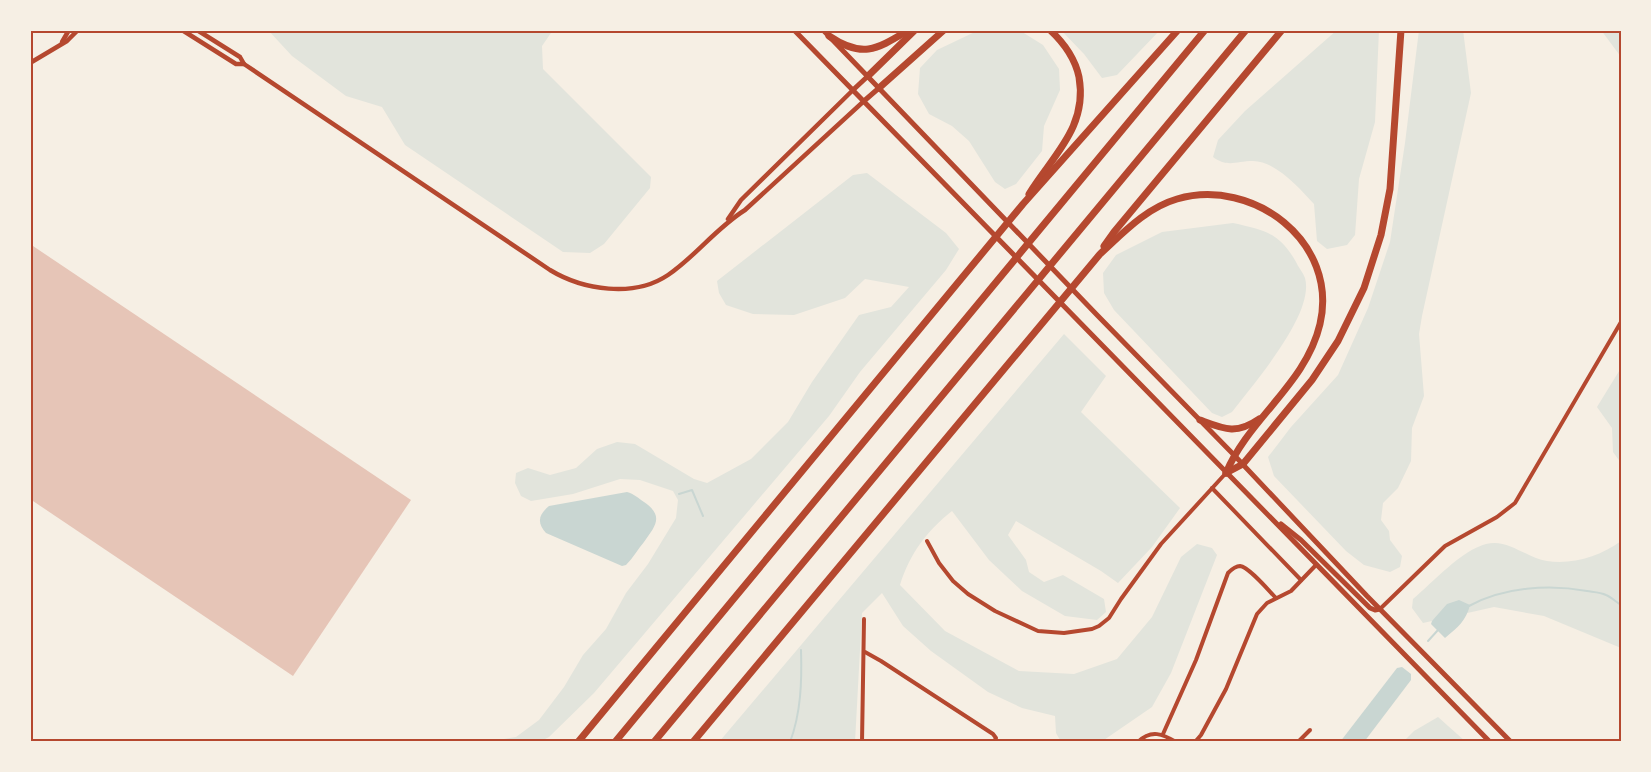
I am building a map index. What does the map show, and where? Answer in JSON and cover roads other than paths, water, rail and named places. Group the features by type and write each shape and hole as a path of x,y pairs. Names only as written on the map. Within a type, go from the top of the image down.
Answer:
{"highway":[{"path":"830,36 842,45 864,50 889,42 909,30"},
{"path":"868,76 915,30"},
{"path":"879,88 944,30"},
{"path":"1023,204 1069,135 1077,118 1081,100 1077,71 1072,57 1050,30"},
{"path":"578,742 1023,204 1178,30"},
{"path":"615,742 1205,30"},
{"path":"654,742 1246,30"},
{"path":"1100,254 1114,232 1282,30"},
{"path":"1226,473 1243,464 1295,403 1324,363 1364,288 1381,235 1390,189 1401,30"},
{"path":"693,742 1090,264 1152,210 1177,199 1192,196 1224,195 1253,203 1275,215 1292,230 1305,247 1315,266 1321,293 1322,309 1317,333 1307,357 1284,392 1234,455 1226,473"},
{"path":"1200,420 1231,430 1242,429 1266,414"}],"main road":[{"path":"794,30 1490,742"},
{"path":"824,30 1380,609 1511,742"},
{"path":"853,90 868,76"},
{"path":"864,101 879,88"},
{"path":"1260,508 1301,540 1370,608 1380,609"}],"street":[{"path":"62,42 69,30"},
{"path":"30,63 67,41 78,30"},
{"path":"182,30 236,64 244,64"},
{"path":"197,30 240,57 244,64 550,270 570,280 606,288 634,287 652,283 674,270 724,223 741,200 853,90"},
{"path":"724,223 745,210 864,101"},
{"path":"1380,609 1445,546 1497,517 1515,503 1621,322"},
{"path":"927,541 939,563 954,581 968,594 995,611 1038,631 1064,633 1092,629 1109,618 1161,544 1226,473"},
{"path":"1212,488 1301,580"},
{"path":"1195,742 1226,689 1257,614 1267,603 1291,591 1317,564"},
{"path":"1163,734 1196,660 1228,573 1240,566 1247,568 1276,598"},
{"path":"862,742 864,619"},
{"path":"865,652 993,734 996,738 994,742"},
{"path":"1298,742 1310,730"},
{"path":"1138,742 1152,733 1163,734 1176,742"}],"waterway":[{"path":"679,494 692,490 703,516"},
{"path":"1469,606 1512,591 1542,588 1599,593 1621,605"},
{"path":"1428,641 1438,630"},
{"path":"790,742 800,697 801,650"}]}
